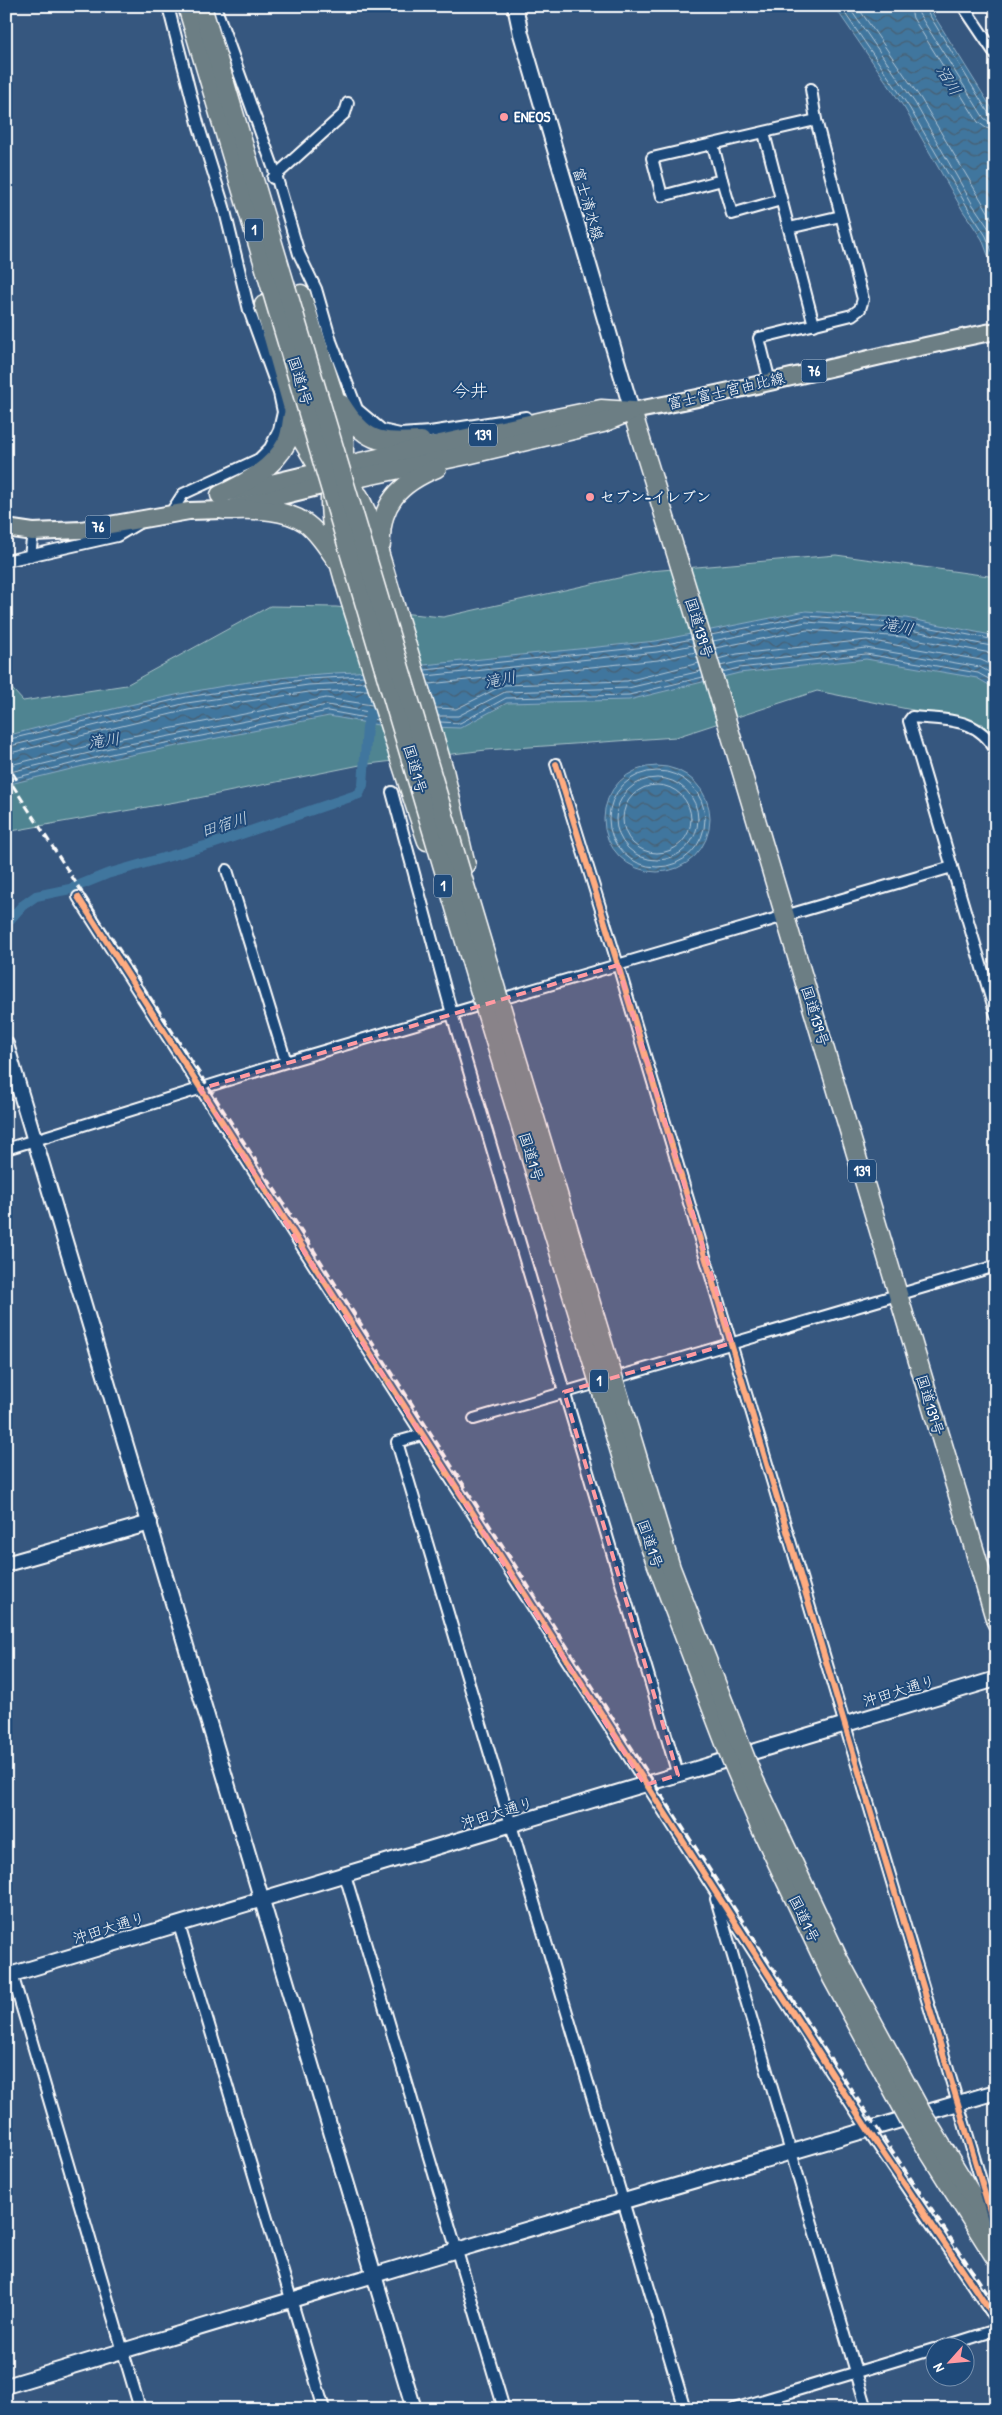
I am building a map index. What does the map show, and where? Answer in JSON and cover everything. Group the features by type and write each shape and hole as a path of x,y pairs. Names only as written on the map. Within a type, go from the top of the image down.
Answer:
{"highway":[{"name":"1","path":"179,6 302,440 314,460 336,475 359,496 368,515 382,558 444,770 487,989"},
{"name":"国道1号","path":"187,6 487,989 671,1568 714,1681 757,1785 838,1958 923,2115 996,2232"},
{"name":"国道1号","path":"202,6 644,1531 731,1759 760,1827 832,1978 912,2125 996,2259"},
{"name":"1","path":"208,6 241,96 344,432 336,475 329,497 331,520 351,603 406,780 487,989"},
{"name":"1","path":"332,389 352,422 366,436 390,441 466,447"},
{"name":"139","path":"466,447 552,419 601,409 632,411"},
{"name":"139","path":"336,475 466,447 603,423 632,411"},
{"name":"国道139号","path":"632,411 688,592 996,1622"},
{"name":"1","path":"222,503 245,483 264,470 279,454 288,440 294,413"},
{"name":"1","path":"382,558 381,536 384,517 391,501 402,486 466,447"},
{"name":"1","path":"222,503 284,514 304,522 320,538 342,570"}],"main road":[{"name":"富士富士宮由比線","path":"632,411 695,400 907,348 996,331"},
{"name":"76","path":"6,528 33,532 81,530 189,511 336,475"}],"street":[{"path":"168,6 200,127 227,206 249,310 279,393 283,412 279,430 270,448 259,459 183,494 170,514"},
{"path":"215,6 299,254 316,289 331,341 357,409 382,430 400,434 430,432 530,416 552,419"},
{"name":"富士清水線","path":"516,6 521,34 632,411"},
{"path":"963,6 996,55"},
{"path":"770,382 758,338 852,315 860,309 863,299 816,120 811,89"},
{"path":"274,176 345,113 348,103"},
{"path":"722,180 662,196 652,158 816,120"},
{"path":"764,133 814,325"},
{"path":"713,145 732,214 781,200"},
{"path":"789,228 841,216"},
{"path":"6,562 117,536 149,518"},
{"path":"30,556 33,532"},
{"path":"996,751 986,736 970,724 912,717 908,721 996,1015"},
{"path":"556,764 732,1343 959,2102 996,2232"},
{"path":"392,792 452,1014 678,1775"},
{"path":"6,1148 286,1062 952,867"},
{"path":"227,870 286,1062"},
{"path":"78,898 645,1785 868,2130 996,2320"},
{"path":"6,1044 414,2409"},
{"path":"474,1420 996,1266"},
{"path":"422,1435 396,1442 685,2409"},
{"path":"6,1564 150,1523"},
{"name":"沖田大通り","path":"9,1975 846,1725 996,1678"},
{"path":"345,1875 504,2409"},
{"path":"713,1888 867,2409"},
{"path":"179,1924 324,2409"},
{"path":"9,1975 140,2409"},
{"path":"6,2386 457,2250 996,2092"},
{"path":"971,2338 996,2330"},
{"path":"734,2409 924,2352"}],"highlighted area":[{"path":"618,965 732,1343 564,1392 678,1775 645,1785 200,1089"}],"green space":[{"path":"836,555 996,577 996,746 983,724 817,691 676,737 486,750 360,765 198,798 6,832 6,682 23,701 126,685 270,606 336,607 443,617 650,571"}],"water":[{"name":"沼川","path":"834,6 928,6 996,115 996,277 982,239 963,211 905,109"},
{"name":"滝川","path":"806,611 906,618 996,636 996,689 977,678 866,659 739,673 629,700 507,703 460,728 378,725 329,716 116,758 6,785 6,736 180,694 267,679 356,672 656,641"},
{"path":"657,766 677,770 694,782 706,799 710,819 706,839 694,856 677,868 657,872 637,868 620,856 608,839 604,819 608,799 620,782 637,770"}],"waterway":[{"name":"田宿川","path":"6,924 22,906 36,896 70,889 107,874 212,844 359,794 363,785 367,727 371,712"}],"tunnel":[{"path":"230,204 273,178"}],"railway":[{"path":"6,763 17,780"},
{"path":"6,775 292,1216 827,2053 996,2306"}],"cycle path":[{"path":"556,764 618,965 996,2231"},
{"path":"78,897 868,2130 996,2320"}],"place":[{"name":"ENEOS","path":"504,117"},
{"name":"セブン-イレブン","path":"590,497"}],"district":[{"name":"今井","path":"470,391"}]}
